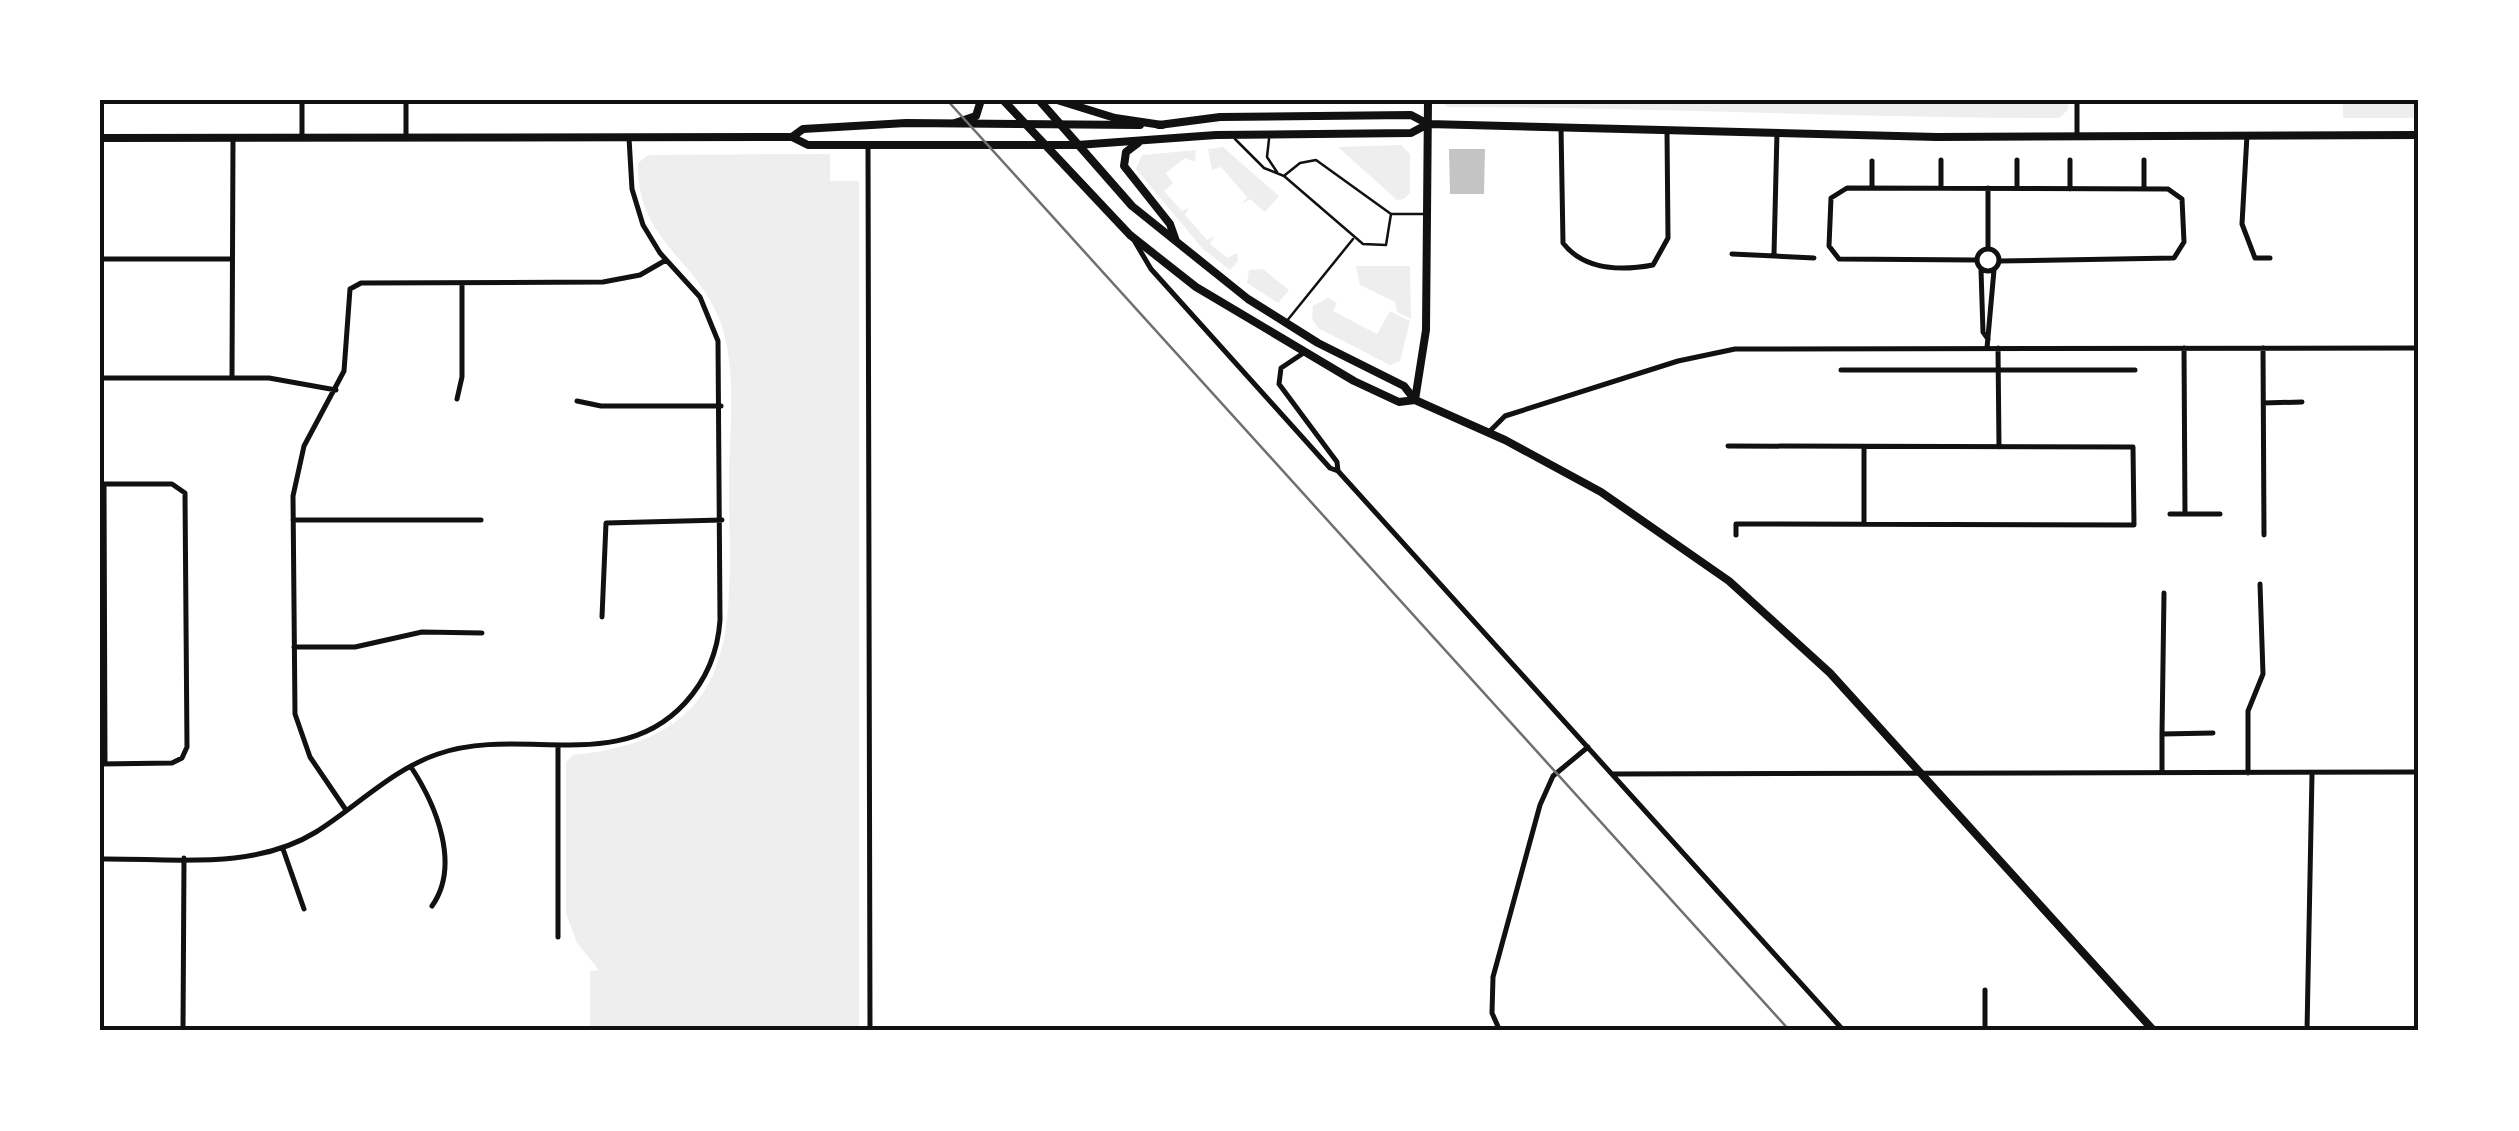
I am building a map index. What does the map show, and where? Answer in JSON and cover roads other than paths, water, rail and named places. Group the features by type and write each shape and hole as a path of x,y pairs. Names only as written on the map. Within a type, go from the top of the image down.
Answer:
{"street":[{"path":"302,100 302,138"},
{"path":"406,100 406,138"},
{"path":"955,123 976,116 981,100"},
{"path":"1003,100 1130,235 1224,306 1302,354 1399,402 1415,400"},
{"path":"1039,100 1132,206 1285,323 1404,386 1415,400 1488,432 1601,492 1708,564 1793,637 2154,1031"},
{"path":"1057,100 1115,118 1162,124"},
{"path":"1415,400 1426,330 1428,100"},
{"path":"2077,100 2077,136"},
{"path":"792,137 804,129 955,123 1162,124 1220,117 1411,115 1428,124 1561,127 2077,136 2419,136"},
{"path":"100,138 792,137 808,145 1077,146 1230,135 1411,133 1428,124"},
{"path":"1561,127 1564,242 1589,264 1614,268 1653,264 1664,250 1668,238 1668,128"},
{"path":"1774,254 1777,130"},
{"path":"2247,135 2244,237 2255,258 2270,258"},
{"path":"100,859 240,858 283,850 411,767 463,748 608,744 635,737 674,714 698,687 710,664 720,628 720,350 711,318 696,292 666,260 636,207 629,137"},
{"path":"232,377 233,138"},
{"path":"1138,142 1126,152 1124,166 1170,224 1176,241"},
{"path":"868,145 870,1031"},
{"path":"1872,160 1872,188"},
{"path":"1941,160 1941,188"},
{"path":"2017,160 2017,188"},
{"path":"2070,160 2070,188"},
{"path":"2144,160 2144,188"},
{"path":"1988,188 1988,249 1999,260 2174,258 2184,242 2182,199 2168,188 2144,188 2070,188 2017,188 1988,188 1872,188 1840,189 1831,198 1829,246 1834,256 1845,260 1976,260 1988,249"},
{"path":"1130,235 1152,269 1330,468 1338,471 1844,1031"},
{"path":"1732,254 1814,258"},
{"path":"100,259 233,259"},
{"path":"346,810 301,738 294,707 293,520 299,460 336,390 346,360 352,285 603,282 640,275 666,260"},
{"path":"1976,260 1981,270 1983,332 1988,339"},
{"path":"1988,348 1994,270 1999,260"},
{"path":"1981,270 1994,270"},
{"path":"457,399 462,377 462,283"},
{"path":"1998,348 1999,447"},
{"path":"2184,348 2185,514"},
{"path":"2263,348 2264,535"},
{"path":"1488,432 1498,420 1519,411 1722,351 2419,348"},
{"path":"1302,354 1280,368 1279,384 1337,462 1338,471"},
{"path":"1841,370 2135,370"},
{"path":"100,378 279,378 336,390"},
{"path":"577,401 601,406 721,406"},
{"path":"2263,403 2302,402"},
{"path":"1728,446 2133,447 2134,524 1736,524 1736,535"},
{"path":"1864,447 1864,524"},
{"path":"102,484 172,484 182,489 186,498 186,754 172,764 102,764 102,484"},
{"path":"2170,514 2220,514"},
{"path":"293,520 481,520"},
{"path":"602,617 606,523 722,520"},
{"path":"2248,773 2248,712 2262,674 2260,584"},
{"path":"2162,772 2164,592"},
{"path":"294,648 355,647 411,633 482,633"},
{"path":"2162,734 2212,733"},
{"path":"558,746 558,937"},
{"path":"1500,1031 1492,1013 1493,977 1540,805 1554,776 1588,747"},
{"path":"411,767 431,804 444,854 444,884 432,906"},
{"path":"1612,774 2419,772"},
{"path":"2307,1031 2312,773"},
{"path":"283,850 304,909"},
{"path":"183,1031 184,858"},
{"path":"1985,990 1985,1031"}],"lane":[{"path":"1271,134 1267,157 1278,173"},
{"path":"1230,135 1264,168 1284,176 1364,244 1386,245 1391,214"},
{"path":"1284,176 1300,162 1316,160 1391,214 1428,214"},
{"path":"1285,323 1354,237"}],"railway":[{"path":"947,100 1790,1031"}]}
